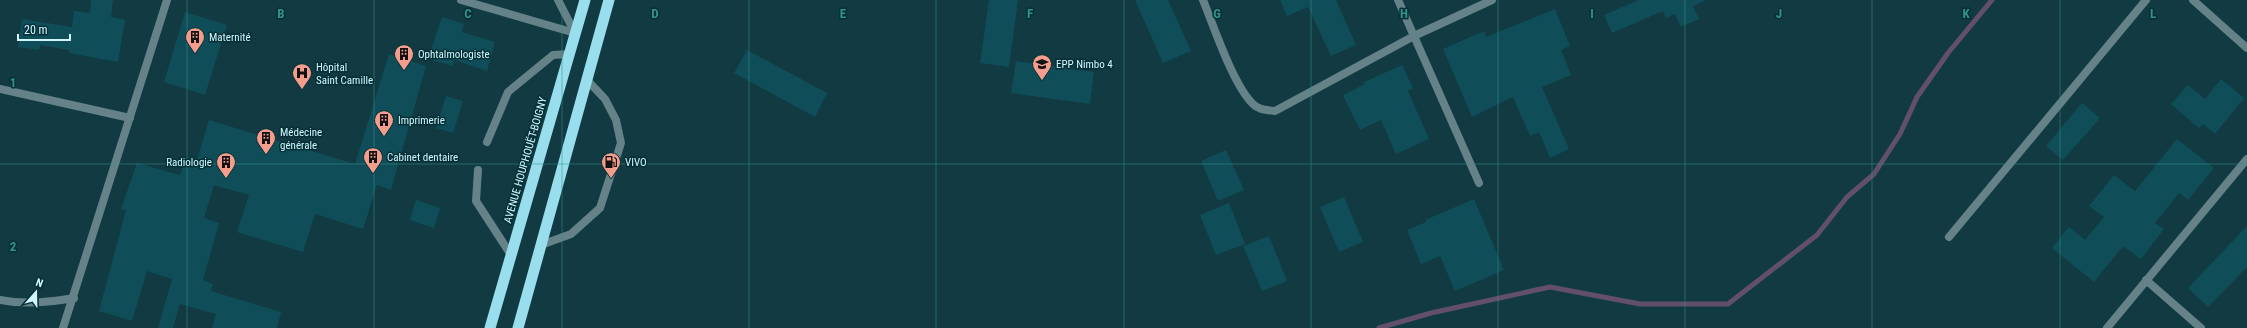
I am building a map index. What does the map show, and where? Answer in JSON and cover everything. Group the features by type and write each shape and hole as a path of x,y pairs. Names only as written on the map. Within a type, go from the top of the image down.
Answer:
{"highway":[{"name":"AVENUE HOUPHOUËT-BOIGNY","path":"490,328 585,0"},
{"path":"518,328 609,0"}],"street":[{"path":"63,328 74,298 167,0"},
{"path":"461,0 575,33"},
{"path":"558,0 575,33"},
{"path":"1203,0 1239,86 1252,104 1262,110 1275,111 1414,36 1492,0"},
{"path":"1398,0 1479,183"},
{"path":"1949,236 2146,0"},
{"path":"2193,0 2247,48"},
{"path":"487,142 508,92 553,55 570,54"},
{"path":"541,245 571,234 600,208 621,143 616,120 605,99 587,80"},
{"path":"0,88 130,118"},
{"path":"2107,328 2247,158"},
{"path":"478,170 476,201 511,255"},
{"path":"2146,280 2202,328"},
{"path":"0,300 17,303 37,303 74,298"}],"building":[{"path":"91,0 113,0 111,17 125,20 118,62 69,53 69,50 40,45 39,50 18,47 22,19 72,27 74,11 90,13"},
{"path":"989,0 1018,0 1009,67 980,63"},
{"path":"1135,0 1168,0 1191,51 1163,63"},
{"path":"1280,0 1336,0 1356,45 1331,56 1308,7 1287,16"},
{"path":"1639,0 1706,0 1693,6 1699,19 1681,27 1675,14 1666,18 1663,11 1612,33 1604,15"},
{"path":"1555,9 1570,46 1561,50 1571,75 1542,87 1569,149 1550,158 1539,132 1530,136 1513,97 1472,117 1443,49 1484,31 1486,37"},
{"name":"Maternité","path":"185,12 227,25 205,95 164,82"},
{"path":"442,17 464,24 462,32 495,42 487,71 454,60 453,66 428,59"},
{"path":"747,50 827,93 815,117 734,73"},
{"path":"389,54 426,66 391,190 377,185 363,229 315,214 303,252 237,232 249,195 214,185 204,218 219,223 203,280 213,284 211,291 281,312 277,328 212,328 216,314 180,304 173,328 158,328 172,279 147,271 132,321 99,311 126,210 121,209 137,163 180,175 186,157 197,160 209,120 355,164"},
{"path":"1016,61 1094,72 1090,104 1011,93"},
{"path":"1402,65 1413,88 1408,91 1429,139 1396,154 1381,120 1360,130 1343,95 1365,84 1364,82"},
{"path":"2221,79 2244,98 2215,134 2203,124 2199,128 2171,104 2188,85 2205,99"},
{"path":"446,96 463,101 453,133 436,128"},
{"path":"2082,103 2100,118 2063,160 2046,146"},
{"path":"2177,139 2214,168 2188,200 2179,193 2155,223 2164,229 2141,259 2123,246 2094,282 2052,248 2069,227 2085,240 2104,217 2089,206 2114,175 2135,191"},
{"path":"1226,150 1244,190 1218,201 1201,161"},
{"path":"1344,197 1363,242 1339,252 1320,207"},
{"path":"1474,199 1504,270 1455,291 1440,256 1421,264 1407,230 1426,222 1425,220"},
{"path":"416,200 440,208 434,228 410,220"},
{"path":"1229,203 1245,244 1216,255 1200,215"},
{"path":"2247,226 2247,267 2208,307 2188,288"},
{"path":"1269,236 1287,281 1262,291 1243,246"}],"waterway":[{"path":"1379,328 1431,313 1550,287 1640,304 1728,304 1817,235 1847,197 1874,174 1900,134 1917,97 1948,53 1992,0"}],"place":[{"name":"Maternité","path":"195,54"},
{"name":"Ophtalmologiste","path":"404,71"},
{"name":"EPP Nimbo 4","path":"1042,81"},
{"name":"Hôpital Saint Camille","path":"302,90"},
{"name":"Imprimerie","path":"384,137"},
{"name":"Médecine générale","path":"266,155"},
{"name":"Cabinet dentaire","path":"373,174"},
{"name":"Radiologie","path":"226,179"},
{"name":"VIVO","path":"611,179"}]}
